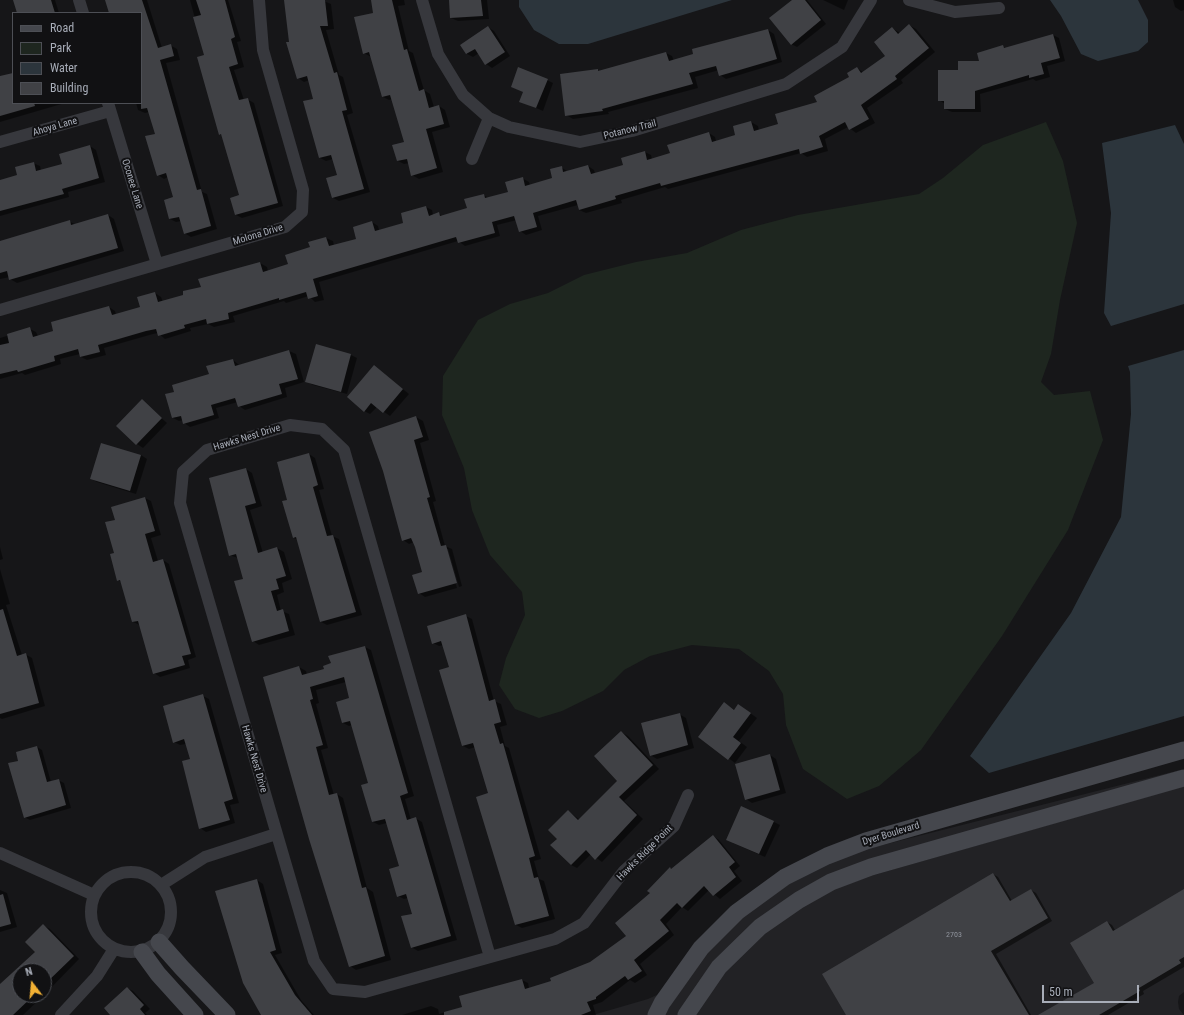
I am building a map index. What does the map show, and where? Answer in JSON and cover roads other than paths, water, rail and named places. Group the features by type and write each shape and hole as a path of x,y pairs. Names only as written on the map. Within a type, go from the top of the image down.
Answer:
{"street":[{"path":"79,0 83,12"},
{"name":"Molona Drive","path":"0,310 285,227 302,212 303,190 263,50 259,0"},
{"name":"Potanow Trail","path":"422,0 438,54 464,96 489,118 509,127 580,142 632,131 786,84 842,47 871,0"},
{"path":"910,0 955,12 999,8"},
{"name":"Oconee Lane","path":"109,107 157,264"},
{"name":"Ahoya Lane","path":"0,142 109,107"},
{"path":"472,159 489,118"},
{"name":"Hawks Nest Drive","path":"290,425 322,429 344,450 490,957 365,992 333,989 314,961 180,503 183,472 206,450 290,425"},
{"name":"Dyer Boulevard","path":"656,1015 662,1003 701,948 737,912 785,877 827,856 866,841 1184,750"},
{"path":"686,1015 719,967 760,927 799,900 831,882 871,867 1184,778"},
{"name":"Hawks Ridge Point","path":"490,957 555,939 584,923 624,871 674,826 688,795"},
{"path":"161,885 205,857 276,834"},
{"path":"0,853 94,895"},
{"path":"133,872 148,875 161,885 168,895 172,914 167,932 159,942 142,952 132,953 114,949 101,940 92,926 90,910 94,895 104,882 117,874 133,872"},
{"path":"159,942 227,1015"},
{"path":"61,1015 97,976 114,949"},
{"path":"142,952 158,974 195,1015"}],"water":[{"path":"519,0 732,0 588,44 559,44 534,30 519,7"},
{"path":"1050,0 1138,0 1148,20 1148,42 1138,51 1098,61 1081,54 1061,16"},
{"path":"1175,125 1184,144 1184,304 1111,326 1104,313 1111,213 1102,143"},
{"path":"1184,350 1184,716 989,773 970,756 1071,613 1121,517 1131,414 1130,372 1128,366"}]}
